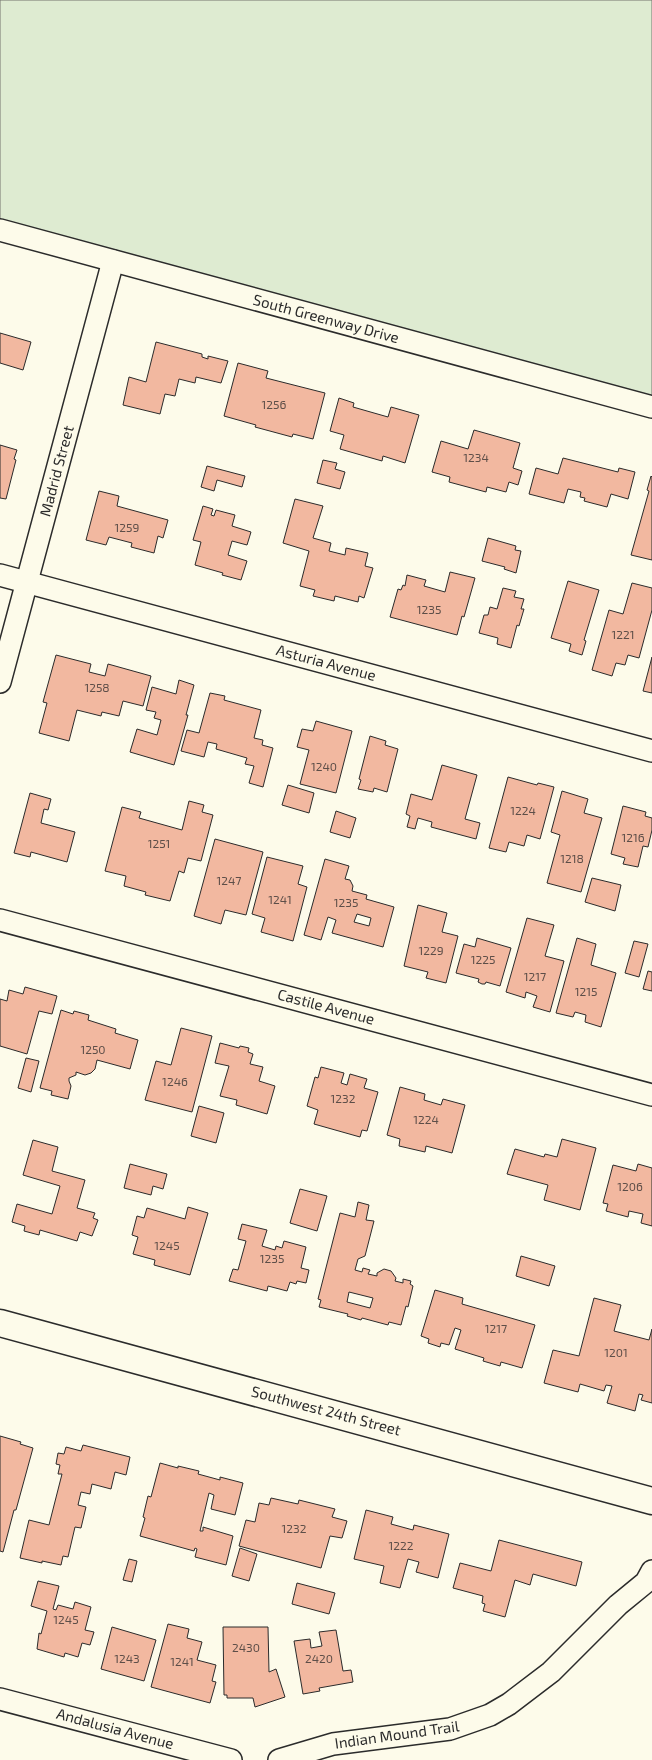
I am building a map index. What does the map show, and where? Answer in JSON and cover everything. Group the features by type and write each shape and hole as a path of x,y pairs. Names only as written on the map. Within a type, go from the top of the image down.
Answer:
{"street":[{"name":"South Greenway Drive","path":"0,230 652,407"},
{"name":"Madrid Street","path":"0,682 113,261"},
{"name":"Asturia Avenue","path":"0,575 652,751"},
{"name":"Castile Avenue","path":"0,920 652,1096"},
{"name":"Southwest 24th Street","path":"0,1323 650,1499"},
{"name":"Indian Mound Trail","path":"279,1760 333,1744 450,1730 490,1715 509,1704 551,1672 618,1605 650,1578"},
{"name":"Andalusia Avenue","path":"0,1699 231,1760"}],"green space":[{"path":"0,0 652,0 652,397 0,220"}],"building":[{"path":"0,333 31,342 23,370 0,363"},
{"path":"156,342 202,354 202,357 208,359 208,356 228,361 221,383 196,377 195,383 179,379 175,396 165,394 160,414 123,405 129,377 146,382"},
{"path":"238,363 268,371 266,378 325,393 313,439 293,434 292,437 224,416"},
{"path":"339,398 354,403 353,407 388,417 391,407 419,415 405,463 383,456 382,461 340,449 344,435 330,431"},
{"path":"474,430 520,443 513,468 522,471 518,485 509,482 506,492 487,487 486,492 449,482 450,477 432,472 441,441 468,449"},
{"path":"0,445 17,450 6,499 0,498"},
{"path":"563,458 618,472 619,468 635,472 628,499 611,494 607,507 584,501 585,498 580,497 581,492 568,489 564,503 529,494 536,468 558,474"},
{"path":"323,460 337,463 335,469 345,472 340,489 317,483"},
{"path":"207,466 245,476 242,487 217,480 214,491 201,487"},
{"path":"651,476 652,560 631,555 649,491 647,490"},
{"path":"99,491 119,496 117,506 168,520 163,538 158,536 154,553 131,547 132,543 109,537 106,545 86,540"},
{"path":"295,499 323,506 313,538 331,543 329,551 345,555 346,548 368,553 365,566 373,568 364,598 359,596 358,602 335,596 334,601 313,596 315,590 300,586 309,551 283,543"},
{"path":"203,506 213,509 211,515 214,516 216,510 235,515 232,526 251,532 247,545 232,541 228,555 247,561 241,580 195,565 201,542 193,540"},
{"path":"488,538 516,546 515,550 521,551 516,573 504,569 505,567 482,561"},
{"path":"450,572 475,578 457,635 390,617 398,589 401,590 403,585 405,586 407,575 426,580 424,586 445,592"},
{"path":"568,581 599,590 584,640 586,641 582,655 569,651 571,644 551,638"},
{"path":"632,583 652,588 652,610 639,658 628,655 625,665 616,663 612,676 592,670 609,610 623,614"},
{"path":"503,588 516,591 514,597 524,599 521,609 524,609 519,626 517,625 511,648 497,644 498,638 479,633 484,615 488,615 490,607 497,609"},
{"path":"56,655 91,664 89,672 105,676 108,664 151,676 143,706 123,701 119,716 102,712 101,716 77,710 69,741 39,733 47,703 43,702"},
{"path":"652,657 652,693 643,691"},
{"path":"179,680 194,685 174,765 130,752 137,729 157,735 161,720 154,718 156,712 146,710 152,687 176,694"},
{"path":"210,693 225,696 224,700 261,710 254,738 263,740 262,745 273,748 263,787 249,783 254,766 245,764 247,758 216,749 217,744 208,742 204,757 181,751 187,730 199,733"},
{"path":"316,721 352,731 336,793 300,784 309,750 297,747 302,729 313,731"},
{"path":"370,736 386,741 385,745 398,749 387,792 374,788 373,792 358,789"},
{"path":"442,765 477,775 465,819 480,823 476,839 431,827 432,822 418,818 415,829 407,827 410,816 406,814 411,794 432,800"},
{"path":"508,777 537,785 538,783 554,787 540,839 527,835 524,846 509,842 506,852 489,848"},
{"path":"288,785 314,793 309,813 282,805"},
{"path":"562,791 588,799 584,813 602,818 581,892 547,883 560,835 551,832"},
{"path":"30,793 51,799 48,810 44,809 41,823 75,832 67,862 31,852 30,857 14,853"},
{"path":"189,801 204,805 202,812 213,815 201,861 188,858 184,873 179,871 170,901 145,895 146,892 124,886 126,876 105,871 122,807 141,812 139,818 182,830"},
{"path":"623,806 646,812 645,816 652,818 652,830 648,847 643,846 638,867 623,864 625,858 611,854"},
{"path":"336,811 356,818 350,838 330,832"},
{"path":"215,839 263,852 246,915 225,910 221,924 194,916"},
{"path":"267,857 303,866 298,884 307,887 293,941 261,932 265,918 252,914"},
{"path":"325,859 349,866 345,879 350,880 353,886 352,891 367,895 366,899 394,907 383,947 332,933 336,920 328,917 321,940 304,935","holes":["357,914 371,918 369,926 354,922"]},
{"path":"592,878 621,885 615,911 585,902"},
{"path":"418,905 447,913 442,932 458,936 446,983 426,978 428,972 404,966"},
{"path":"527,918 554,925 545,956 564,961 550,1012 533,1007 537,996 526,992 525,998 506,992"},
{"path":"477,938 511,948 500,986 486,982 482,984 478,982 479,979 456,973 464,944 475,947"},
{"path":"577,938 596,944 591,965 616,973 601,1027 585,1022 586,1015 575,1012 573,1017 556,1013"},
{"path":"634,941 648,944 639,977 625,973"},
{"path":"648,971 652,972 652,991 643,989"},
{"path":"25,987 57,996 52,1014 39,1011 27,1054 0,1046 0,999 7,1001 9,990 23,994"},
{"path":"61,1010 73,1014 74,1011 89,1015 88,1020 116,1029 115,1033 138,1040 130,1069 97,1060 95,1069 91,1073 85,1075 76,1072 76,1075 69,1078 71,1086 68,1099 51,1095 52,1091 40,1088"},
{"path":"181,1028 212,1036 192,1112 145,1100 156,1061 171,1065"},
{"path":"220,1043 239,1048 240,1046 249,1048 248,1052 253,1054 250,1064 263,1067 259,1081 275,1086 267,1114 236,1105 237,1100 220,1096 229,1066 215,1063"},
{"path":"26,1058 39,1061 31,1092 18,1088"},
{"path":"321,1067 344,1073 341,1083 347,1085 350,1074 367,1079 364,1088 378,1092 367,1131 362,1130 360,1137 314,1124 318,1110 307,1106 315,1077 318,1078"},
{"path":"400,1087 425,1094 424,1100 441,1105 443,1099 465,1105 452,1153 426,1146 425,1152 399,1146 400,1139 387,1135"},
{"path":"199,1106 224,1113 216,1143 191,1136"},
{"path":"562,1139 596,1148 580,1210 544,1200 548,1185 507,1174 515,1149 544,1157 545,1154 557,1157"},
{"path":"33,1140 58,1147 52,1171 85,1180 77,1208 95,1213 93,1218 98,1220 92,1236 80,1232 77,1241 40,1230 39,1235 24,1231 25,1226 12,1222 17,1204 52,1214 60,1186 23,1175"},
{"path":"130,1164 167,1174 163,1189 153,1186 151,1195 124,1188"},
{"path":"638,1164 652,1168 652,1226 641,1223 643,1214 629,1211 628,1217 606,1211 608,1204 603,1203 613,1165 636,1171"},
{"path":"300,1189 327,1196 317,1231 290,1223"},
{"path":"358,1202 369,1205 366,1220 374,1221 365,1256 358,1259 355,1270 362,1272 363,1268 370,1270 368,1274 377,1276 377,1273 384,1269 391,1271 396,1278 395,1281 403,1283 403,1279 411,1281 410,1284 413,1286 401,1325 389,1322 388,1325 362,1318 361,1320 347,1316 348,1314 319,1307 321,1300 318,1299 340,1213 355,1217","holes":["349,1292 373,1298 370,1308 347,1302"]},
{"path":"188,1207 208,1213 190,1275 154,1265 155,1260 133,1254 138,1237 132,1235 137,1216 144,1218 147,1208 185,1219"},
{"path":"242,1224 267,1230 262,1246 275,1250 276,1246 282,1248 284,1241 306,1247 301,1268 309,1270 306,1283 297,1281 296,1284 290,1282 287,1291 268,1286 267,1291 229,1281 233,1269 238,1270 246,1241 238,1239"},
{"path":"521,1256 555,1266 549,1286 516,1276"},
{"path":"435,1290 463,1298 462,1304 535,1325 522,1368 501,1362 500,1366 483,1361 484,1358 455,1349 461,1330 455,1328 449,1345 441,1343 440,1347 428,1343 429,1339 421,1336"},
{"path":"594,1298 621,1305 614,1331 649,1340 652,1329 652,1403 641,1400 643,1395 639,1394 635,1411 607,1403 612,1386 606,1385 604,1391 580,1384 578,1392 544,1383 553,1350 579,1356"},
{"path":"0,1436 21,1442 20,1444 33,1448 3,1552 0,1551"},
{"path":"83,1445 130,1457 126,1475 115,1472 111,1489 92,1484 90,1494 81,1492 78,1505 86,1507 81,1528 75,1527 68,1557 63,1556 61,1565 20,1558 29,1520 49,1525 62,1474 58,1474 60,1465 56,1464 58,1453 64,1454 66,1447 81,1451"},
{"path":"160,1463 199,1471 198,1474 220,1480 220,1477 243,1483 235,1515 211,1509 214,1495 209,1493 200,1531 203,1531 203,1527 233,1536 226,1565 195,1557 197,1549 195,1548 194,1551 140,1536 148,1496 151,1497"},
{"path":"271,1498 298,1504 299,1500 335,1509 332,1517 347,1521 342,1538 330,1536 321,1568 239,1546 246,1520 255,1522 259,1503 269,1505"},
{"path":"366,1510 393,1517 391,1524 413,1530 414,1525 449,1534 438,1578 416,1572 419,1562 408,1559 400,1588 380,1583 384,1566 354,1559"},
{"path":"499,1540 582,1562 576,1586 533,1574 530,1585 515,1580 505,1617 483,1611 485,1604 482,1603 483,1596 453,1588 460,1563 491,1571"},
{"path":"240,1548 257,1554 249,1581 232,1576"},
{"path":"129,1559 137,1561 132,1582 123,1580"},
{"path":"38,1581 59,1586 53,1609 56,1610 58,1605 73,1609 75,1602 91,1607 85,1630 94,1632 90,1645 82,1643 78,1657 65,1653 64,1657 37,1649 39,1633 41,1634 47,1611 31,1606"},
{"path":"297,1583 335,1593 329,1614 292,1604"},
{"path":"168,1624 189,1629 187,1638 202,1642 197,1660 216,1665 212,1681 216,1682 210,1703 151,1687"},
{"path":"112,1627 156,1640 144,1681 101,1669"},
{"path":"223,1627 268,1627 269,1672 276,1669 285,1697 255,1707 253,1698 227,1698 227,1695 224,1695"},
{"path":"336,1630 343,1671 351,1670 353,1682 319,1688 320,1691 303,1694 294,1641 310,1639 311,1648 322,1646 319,1632"}]}
